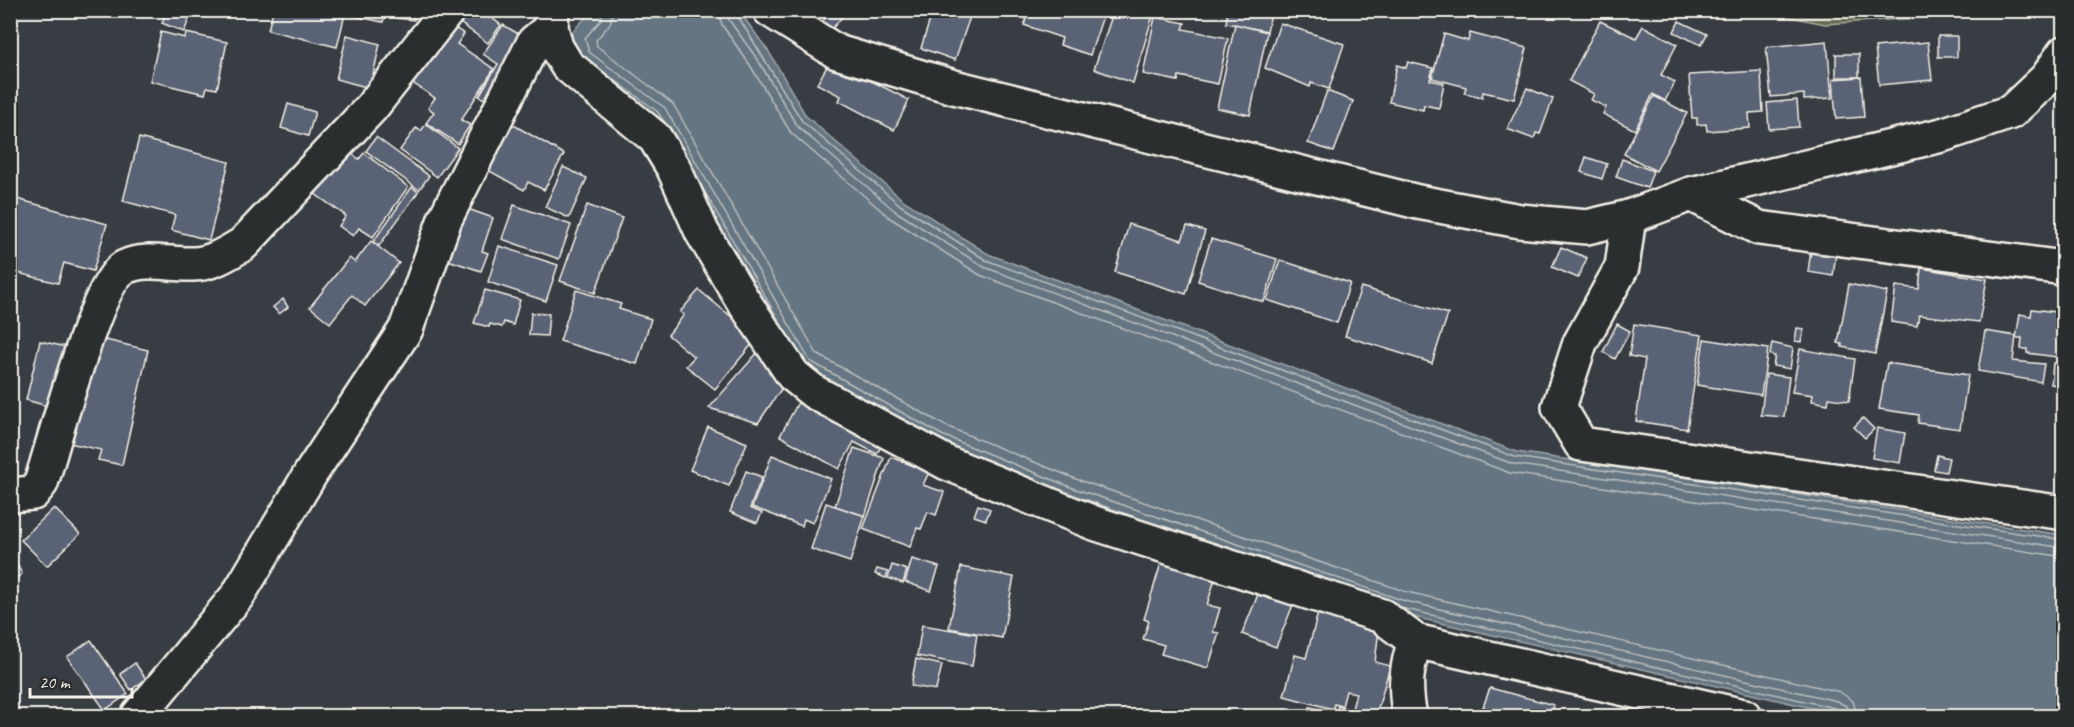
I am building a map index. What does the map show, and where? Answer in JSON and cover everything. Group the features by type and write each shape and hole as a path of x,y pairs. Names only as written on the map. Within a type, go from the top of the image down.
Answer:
{"street":[{"path":"10,495 33,493 41,483 86,339 112,278 124,267 146,262 195,264 222,257 243,244 371,108 448,10"},
{"path":"770,10 837,52 954,87 1418,201 1520,221 1587,226 1629,217 1691,194 1942,135 2011,112 2047,78 2064,53"},
{"path":"552,20 556,47 567,64 655,138 674,169 702,232 742,299 793,375 814,392 947,464 1094,523 1382,616 1415,641 1744,717"},
{"path":"138,717 238,595 311,473 406,329 459,189 534,42 552,20"},
{"path":"1691,194 1760,228 2064,268"},
{"path":"1629,217 1622,267 1580,344 1558,407 1581,444 2064,513"},
{"path":"1410,717 1404,690 1407,667 1415,641"}],"green space":[{"path":"1761,10 2003,11 1825,24"}],"water":[{"path":"592,11 739,11 769,52 806,116 903,200 988,254 1517,452 2063,535 2063,716 1847,716 1401,614 1068,500 936,447 801,371 654,116 578,60 569,35"}],"building":[{"path":"167,10 192,12 184,32 162,23"},
{"path":"215,10 239,10 239,14"},
{"path":"273,10 346,10 337,47 268,30"},
{"path":"355,10 386,10 383,22 354,16"},
{"path":"397,10 430,10 414,11 414,20 396,18"},
{"path":"459,10 481,10 501,25 488,43 453,18"},
{"path":"832,10 842,17 831,30 822,22"},
{"path":"933,10 960,10 971,14 955,60 921,48"},
{"path":"1029,10 1105,10 1090,55 1060,45 1062,38 1024,25"},
{"path":"1114,10 1138,10 1153,15 1133,83 1094,69"},
{"path":"1228,10 1272,10 1267,31 1226,23"},
{"path":"1155,17 1185,23 1183,29 1228,38 1218,84 1179,76 1178,81 1143,74"},
{"path":"1600,21 1636,38 1643,26 1677,44 1661,75 1675,82 1665,101 1653,94 1635,130 1603,114 1606,107 1591,100 1594,94 1569,81"},
{"path":"1679,21 1707,34 1701,45 1674,32"},
{"path":"446,22 464,34 457,44 494,69 461,120 470,125 458,144 426,123 434,112 428,108 435,98 408,80"},
{"path":"1280,23 1344,44 1329,89 1311,83 1310,87 1265,68"},
{"path":"1235,24 1267,32 1250,115 1217,108"},
{"path":"503,25 524,37 490,102 479,96 498,64 483,54"},
{"path":"161,32 185,38 186,33 227,42 217,89 207,87 205,94 150,81"},
{"path":"1470,33 1527,48 1514,99 1483,92 1482,97 1464,93 1466,87 1432,78 1444,34 1468,41"},
{"path":"347,35 380,44 370,88 336,79"},
{"path":"1938,36 1957,36 1957,57 1938,57"},
{"path":"1827,41 1832,98 1804,100 1804,94 1771,97 1766,47"},
{"path":"1928,42 1932,80 1879,85 1875,47"},
{"path":"1836,54 1859,54 1859,77 1836,77"},
{"path":"1408,62 1433,68 1430,80 1444,83 1439,108 1424,105 1423,110 1389,102 1397,65 1406,68"},
{"path":"829,63 854,76 856,73 909,100 894,130 839,101 841,96 817,84"},
{"path":"1761,71 1763,112 1749,113 1750,128 1707,131 1706,124 1697,125 1697,118 1692,118 1689,75"},
{"path":"1861,77 1864,117 1836,119 1833,79"},
{"path":"1527,88 1553,99 1540,134 1536,133 1534,139 1507,129"},
{"path":"1327,91 1353,101 1334,152 1308,143"},
{"path":"1654,96 1687,113 1656,171 1624,154"},
{"path":"1797,100 1799,127 1769,129 1767,103"},
{"path":"288,104 315,112 308,136 281,128"},
{"path":"426,124 458,148 437,177 400,150 416,128 421,131"},
{"path":"512,124 564,154 544,190 528,182 524,190 486,169"},
{"path":"376,137 429,176 419,190 366,151"},
{"path":"139,138 229,162 209,240 171,230 175,215 123,201"},
{"path":"346,150 359,159 364,153 408,187 373,237 359,228 353,236 339,226 346,216 315,194"},
{"path":"1586,157 1607,164 1602,179 1581,172"},
{"path":"1622,159 1653,171 1647,188 1616,177"},
{"path":"563,167 587,178 569,218 545,207"},
{"path":"412,187 418,192 379,246 373,242"},
{"path":"10,197 107,224 93,271 64,263 58,283 10,271"},
{"path":"514,205 571,225 559,259 502,239"},
{"path":"587,205 622,218 595,293 560,281"},
{"path":"465,208 493,218 482,251 488,253 481,271 442,258"},
{"path":"1129,224 1182,240 1187,226 1205,231 1186,294 1115,272"},
{"path":"1211,239 1277,259 1264,302 1198,281"},
{"path":"371,241 399,263 365,306 352,295 330,323 310,307 349,258 355,262"},
{"path":"499,246 558,265 546,301 488,282"},
{"path":"1561,247 1587,258 1578,278 1552,267"},
{"path":"1811,250 1836,253 1833,276 1808,272"},
{"path":"1280,260 1350,283 1337,323 1267,300"},
{"path":"1921,268 1987,279 1979,322 1919,315 1917,326 1891,322 1896,286 1919,289"},
{"path":"1849,284 1887,292 1875,354 1842,347 1842,344 1838,343"},
{"path":"1361,287 1448,314 1432,363 1345,336"},
{"path":"485,290 520,300 513,325 504,322 502,327 490,324 489,327 474,323"},
{"path":"576,290 621,304 619,309 651,319 637,364 560,341"},
{"path":"699,290 757,338 715,389 686,366 694,357 668,335 684,315 680,312"},
{"path":"283,299 288,307 279,314 273,307"},
{"path":"2032,309 2064,313 2064,358 2027,353 2027,349 2021,349 2022,338 2016,338 2020,314 2031,316"},
{"path":"531,313 549,314 547,336 529,335"},
{"path":"1617,324 1630,331 1615,359 1603,352"},
{"path":"1634,324 1702,335 1687,429 1636,421 1645,359 1629,356"},
{"path":"1797,328 1804,329 1801,342 1795,341"},
{"path":"1985,331 2016,336 2013,361 2044,364 2041,382 1978,371"},
{"path":"93,337 148,350 122,465 98,460 101,450 69,443"},
{"path":"1704,339 1768,349 1761,395 1697,385"},
{"path":"40,341 66,347 55,390 51,388 47,406 26,400"},
{"path":"1772,343 1793,348 1790,369 1773,366 1775,356 1770,355"},
{"path":"1800,349 1855,359 1849,401 1829,398 1828,404 1812,401 1813,395 1792,392"},
{"path":"758,352 788,379 758,423 709,408"},
{"path":"1887,363 1968,375 1960,429 1918,423 1919,415 1879,409"},
{"path":"2053,363 2064,364 2064,386 2051,384"},
{"path":"1766,374 1789,377 1784,417 1761,415"},
{"path":"801,397 883,442 877,454 854,442 839,469 780,436"},
{"path":"1863,418 1874,429 1865,438 1854,427"},
{"path":"708,427 747,443 729,486 690,470"},
{"path":"1877,428 1905,433 1900,463 1872,458"},
{"path":"854,448 884,458 865,516 835,506"},
{"path":"772,455 831,479 813,523 804,519 802,526 752,507"},
{"path":"1937,455 1949,458 1946,472 1934,470"},
{"path":"891,457 929,472 923,485 944,492 936,515 928,512 921,529 917,528 910,547 863,529"},
{"path":"746,471 762,477 750,508 762,513 757,523 730,512"},
{"path":"826,503 865,516 850,562 811,549"},
{"path":"978,505 990,509 986,520 974,516"},
{"path":"54,508 80,534 47,566 21,540"},
{"path":"10,551 22,574 10,583"},
{"path":"912,559 939,567 931,591 905,582"},
{"path":"1162,560 1216,576 1207,605 1220,608 1213,632 1219,633 1208,668 1161,654 1164,645 1143,639 1149,621 1144,619"},
{"path":"892,565 907,570 903,583 888,578"},
{"path":"961,567 1014,577 1002,638 949,628"},
{"path":"877,569 888,572 886,578 875,574"},
{"path":"1259,592 1293,605 1276,647 1242,634"},
{"path":"1319,609 1379,629 1375,662 1390,666 1376,716 1352,709 1356,693 1346,691 1342,706 1334,704 1333,709 1284,696 1295,655 1306,658"},
{"path":"922,625 977,634 972,666 917,656"},
{"path":"91,640 128,694 105,710 67,657"},
{"path":"916,659 942,665 936,690 911,686"},
{"path":"135,663 146,679 131,690 120,674"},
{"path":"1490,688 1554,705 1551,716 1491,716 1493,710 1483,707"},
{"path":"1338,706 1360,713 1359,716 1307,716 1310,707 1335,713"}]}
